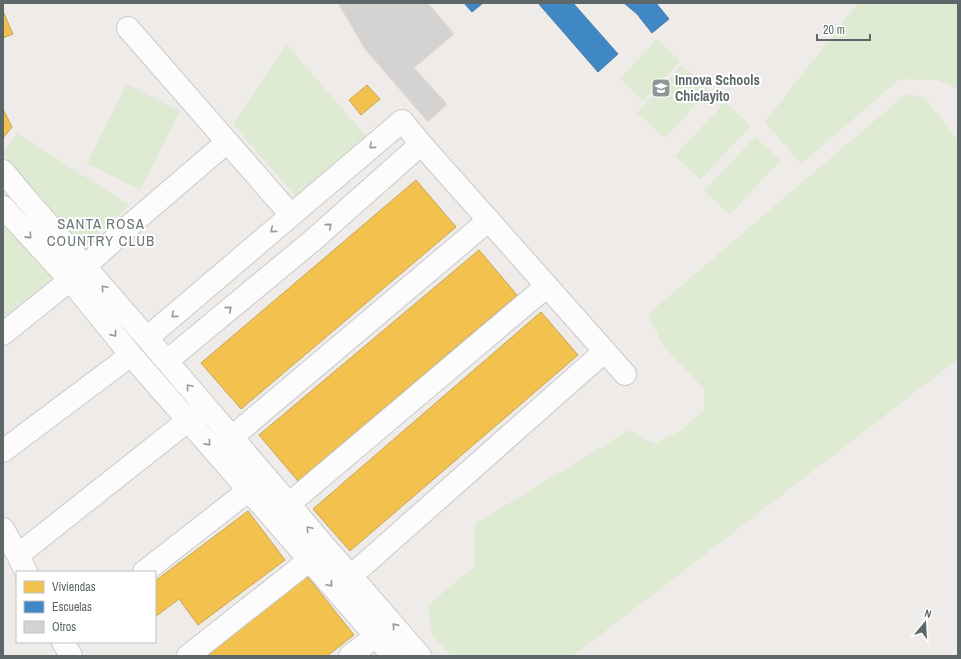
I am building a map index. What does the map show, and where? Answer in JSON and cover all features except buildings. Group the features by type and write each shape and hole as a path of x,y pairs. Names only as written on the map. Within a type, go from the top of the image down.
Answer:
{"street":[{"path":"128,28 291,215"},
{"path":"148,338 402,121 625,374"},
{"path":"3,334 77,273 136,220 228,142"},
{"path":"167,361 312,241 421,144"},
{"path":"4,174 77,273 131,355 248,490 317,554 352,576 420,656"},
{"path":"3,207 148,338 289,504 317,554 376,636 393,656"},
{"path":"232,437 488,220"},
{"path":"289,504 548,286"},
{"path":"352,576 605,351"},
{"path":"3,451 131,355"},
{"path":"3,529 22,564 205,406"},
{"path":"145,571 248,490"},
{"path":"188,656 317,554"},
{"path":"350,656 376,636"},
{"path":"64,643 71,656"}],"green space":[{"path":"858,3 958,3 958,87 956,88 936,80 900,79 801,164 765,122"},
{"path":"657,39 680,61 643,101 620,79"},
{"path":"286,44 367,137 297,198 233,124"},
{"path":"682,65 709,90 665,138 637,113"},
{"path":"127,84 180,111 140,190 87,163"},
{"path":"906,94 925,98 958,141 958,359 573,656 451,656 432,635 428,605 474,567 475,524 630,430 654,444 680,431 704,410 704,389 664,347 648,314"},
{"path":"725,102 751,126 700,180 675,156"},
{"path":"17,133 129,205 81,251 3,154"},
{"path":"755,137 781,160 730,214 704,191"},
{"path":"3,219 56,278 3,317"}],"place":[{"name":"Innova Schools Chiclayito","path":"661,88"}],"district":[{"name":"SANTA ROSA COUNTRY CLUB","path":"101,232"}]}
